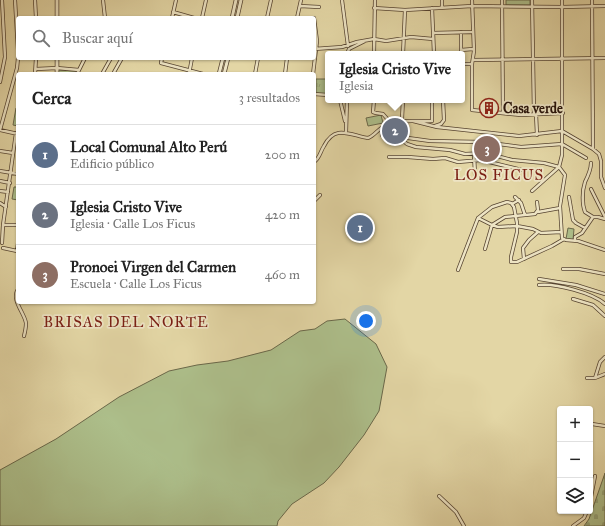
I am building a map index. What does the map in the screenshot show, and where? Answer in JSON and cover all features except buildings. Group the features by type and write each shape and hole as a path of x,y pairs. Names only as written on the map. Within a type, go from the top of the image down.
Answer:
{"street":[{"path":"0,82 5,57 2,0"},
{"path":"15,0 16,17"},
{"path":"36,0 36,16"},
{"path":"57,0 57,16"},
{"path":"103,0 105,16"},
{"path":"172,16 176,0"},
{"path":"202,16 206,0"},
{"path":"232,16 236,0"},
{"path":"237,16 241,0"},
{"path":"267,16 271,0"},
{"path":"298,16 301,0"},
{"path":"342,0 348,46"},
{"path":"374,51 375,0"},
{"path":"442,0 442,7"},
{"path":"472,0 472,32 474,49 472,110 521,115 563,113"},
{"path":"502,0 503,114"},
{"path":"532,0 536,135"},
{"path":"532,191 559,167 562,155 562,0"},
{"path":"592,0 593,149"},
{"path":"300,6 319,7"},
{"path":"374,8 405,10 472,6 562,8 605,6"},
{"path":"432,8 434,51"},
{"path":"403,51 405,10"},
{"path":"173,12 187,16"},
{"path":"461,32 461,50 474,49"},
{"path":"433,33 472,32"},
{"path":"316,33 316,45"},
{"path":"316,49 348,46 374,39 386,41 420,37 433,39"},
{"path":"348,51 349,48 367,40"},
{"path":"465,63 503,60 605,58"},
{"path":"16,134 0,130 18,60"},
{"path":"36,60 36,70 57,68 79,70 84,60"},
{"path":"57,60 57,72"},
{"path":"103,72 110,60"},
{"path":"113,72 121,60"},
{"path":"162,60 161,63 189,72 192,60"},
{"path":"219,72 222,60"},
{"path":"224,72 228,60"},
{"path":"255,72 258,60"},
{"path":"285,72 287,60"},
{"path":"313,72 314,60"},
{"path":"341,103 346,123"},
{"path":"346,132 347,103"},
{"path":"374,103 373,112 382,114 392,123"},
{"path":"401,138 403,103"},
{"path":"316,160 328,140 335,134 346,132 368,138 373,136 377,130 392,123 433,120 432,103"},
{"path":"435,126 444,120 443,103"},
{"path":"413,121 435,126 519,136 562,131 599,154 601,159 600,174 605,188"},
{"path":"382,135 430,141 483,142 521,147 562,144 586,158"},
{"path":"401,138 407,144 416,147 450,150 465,154 486,153 512,160 544,163 559,167 565,175 560,208 561,235 564,239"},
{"path":"2,243 3,225 16,139"},
{"path":"0,151 13,153"},
{"path":"474,154 475,175"},
{"path":"389,157 433,159 445,158 458,162 474,160 490,162 522,170"},
{"path":"591,163 591,168 584,186 583,202 586,212 593,217 598,216 605,218"},
{"path":"0,171 16,174"},
{"path":"0,181 10,183"},
{"path":"592,189 605,218"},
{"path":"0,191 8,192"},
{"path":"316,199 320,195"},
{"path":"516,197 519,200 525,215"},
{"path":"569,197 573,220 585,228"},
{"path":"458,270 478,218 492,207 507,202 512,204 519,200"},
{"path":"537,202 538,212"},
{"path":"0,203 6,207"},
{"path":"512,204 517,216 517,226 510,260 514,262 524,259 564,239 575,240 605,250"},
{"path":"485,248 492,225 501,218 535,214 538,212 560,208"},
{"path":"575,240 575,237 582,233 593,217"},
{"path":"478,218 498,227 517,226 533,229 538,232 561,232"},
{"path":"3,225 16,226"},
{"path":"524,259 523,248 538,232"},
{"path":"2,248 16,251"},
{"path":"563,269 579,269 605,274"},
{"path":"539,279 576,285 605,294"},
{"path":"539,285 552,285 575,291 596,298 605,304"},
{"path":"573,299 592,305 605,316"},
{"path":"18,304 26,323 24,336"},
{"path":"595,378 600,362 605,357"},
{"path":"587,378 595,378 605,374"},
{"path":"593,424 605,426"},
{"path":"593,486 595,476"},
{"path":"439,496 456,512 464,526"},
{"path":"573,526 584,518 586,514"}],"green space":[{"path":"506,0 530,0 530,5 506,5"},
{"path":"58,70 77,71 77,72 58,72"},
{"path":"316,79 325,79 325,94 316,94"},
{"path":"16,108 16,126 13,125"},
{"path":"381,115 383,123 368,126 366,118"},
{"path":"14,187 16,187 16,200 12,199"},
{"path":"568,228 574,229 573,240 566,239"},
{"path":"345,319 376,344 387,367 379,411 364,435 339,467 324,483 292,504 278,521 277,526 0,526 0,470 56,439 119,397 169,371 197,365 228,361 271,350 300,331 315,329 327,321"},
{"path":"605,473 605,526 584,526 591,514 593,514 593,508"}],"place":[{"name":"Casa verde","path":"489,108"},
{"name":"Iglesia Cristo Vive","path":"395,131"},
{"name":"Pronoei Virgen del Carmen","path":"487,149"},
{"name":"Local Comunal Alto Perú","path":"360,228"}],"district":[{"name":"LOS FICUS","path":"499,175"},
{"name":"BRISAS DEL NORTE","path":"126,322"}]}
